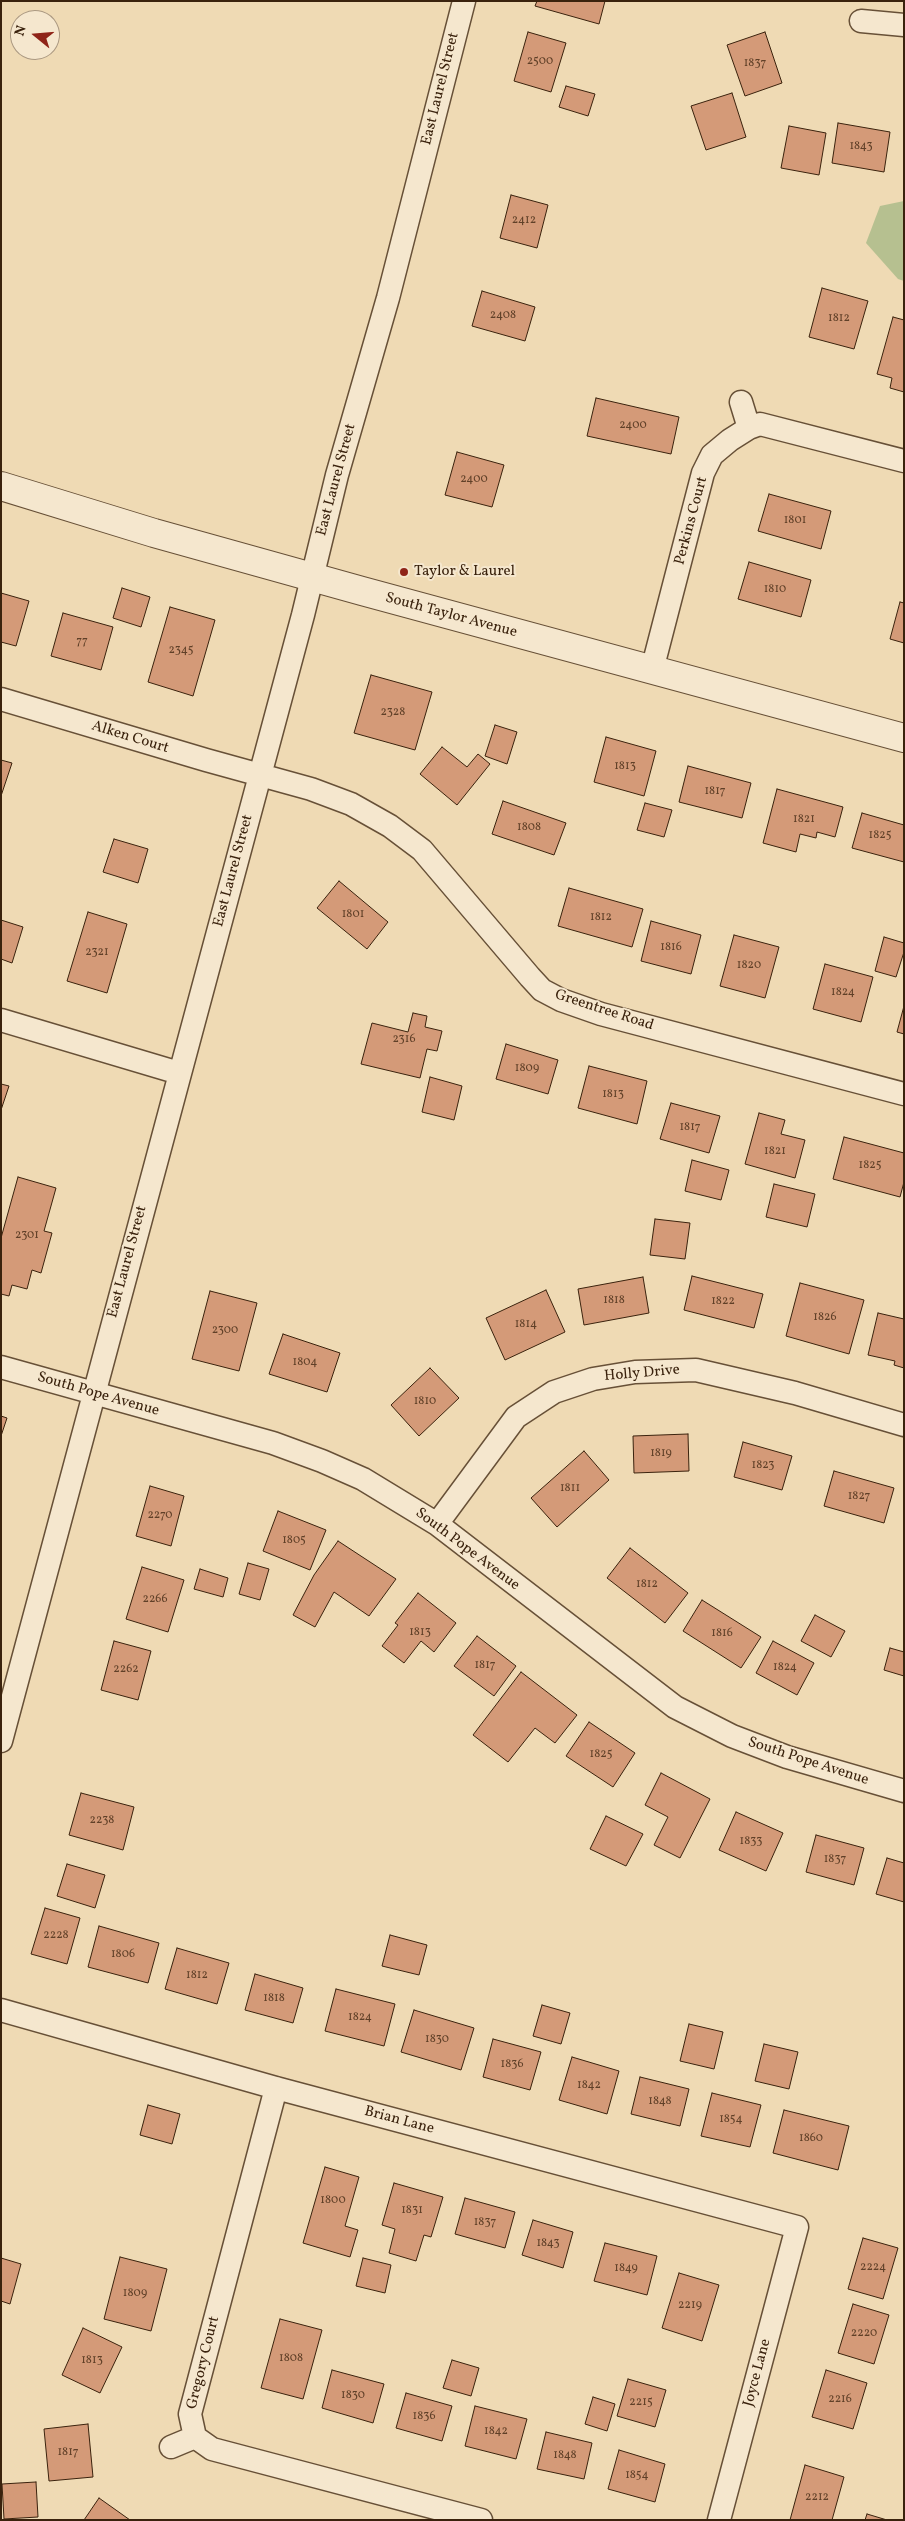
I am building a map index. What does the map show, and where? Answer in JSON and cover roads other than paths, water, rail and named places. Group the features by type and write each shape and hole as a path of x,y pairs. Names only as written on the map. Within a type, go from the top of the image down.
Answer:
{"street":[{"name":"East Laurel Street","path":"1,1741 260,774 337,475 388,298 464,1"},
{"path":"860,21 904,25"},
{"path":"742,402 748,428 760,424 904,461"},
{"name":"Perkins Court","path":"652,670 703,473 712,455 748,428"},
{"name":"South Taylor Avenue","path":"1,486 154,533 904,738"},
{"name":"Alken Court","path":"1,699 206,760 260,774"},
{"name":"Greentree Road","path":"260,774 311,789 343,801 390,826 422,850 542,990 561,1000 601,1014 904,1094"},
{"path":"1,1020 179,1073"},
{"name":"South Pope Avenue","path":"1,1368 273,1443 363,1479 437,1524 675,1707 732,1736 787,1757 904,1791"},
{"name":"Holly Drive","path":"437,1524 516,1417 554,1392 593,1379 635,1372 696,1370 795,1393 904,1424"},
{"name":"Brian Lane","path":"1,2010 276,2088 797,2227"},
{"name":"Gregory Court","path":"195,2437 190,2414 276,2088"},
{"name":"Joyce Lane","path":"719,2520 797,2227"},
{"path":"171,2447 195,2437 212,2449 481,2520"}],"place":[{"name":"Taylor & Laurel","path":"404,572"}]}
